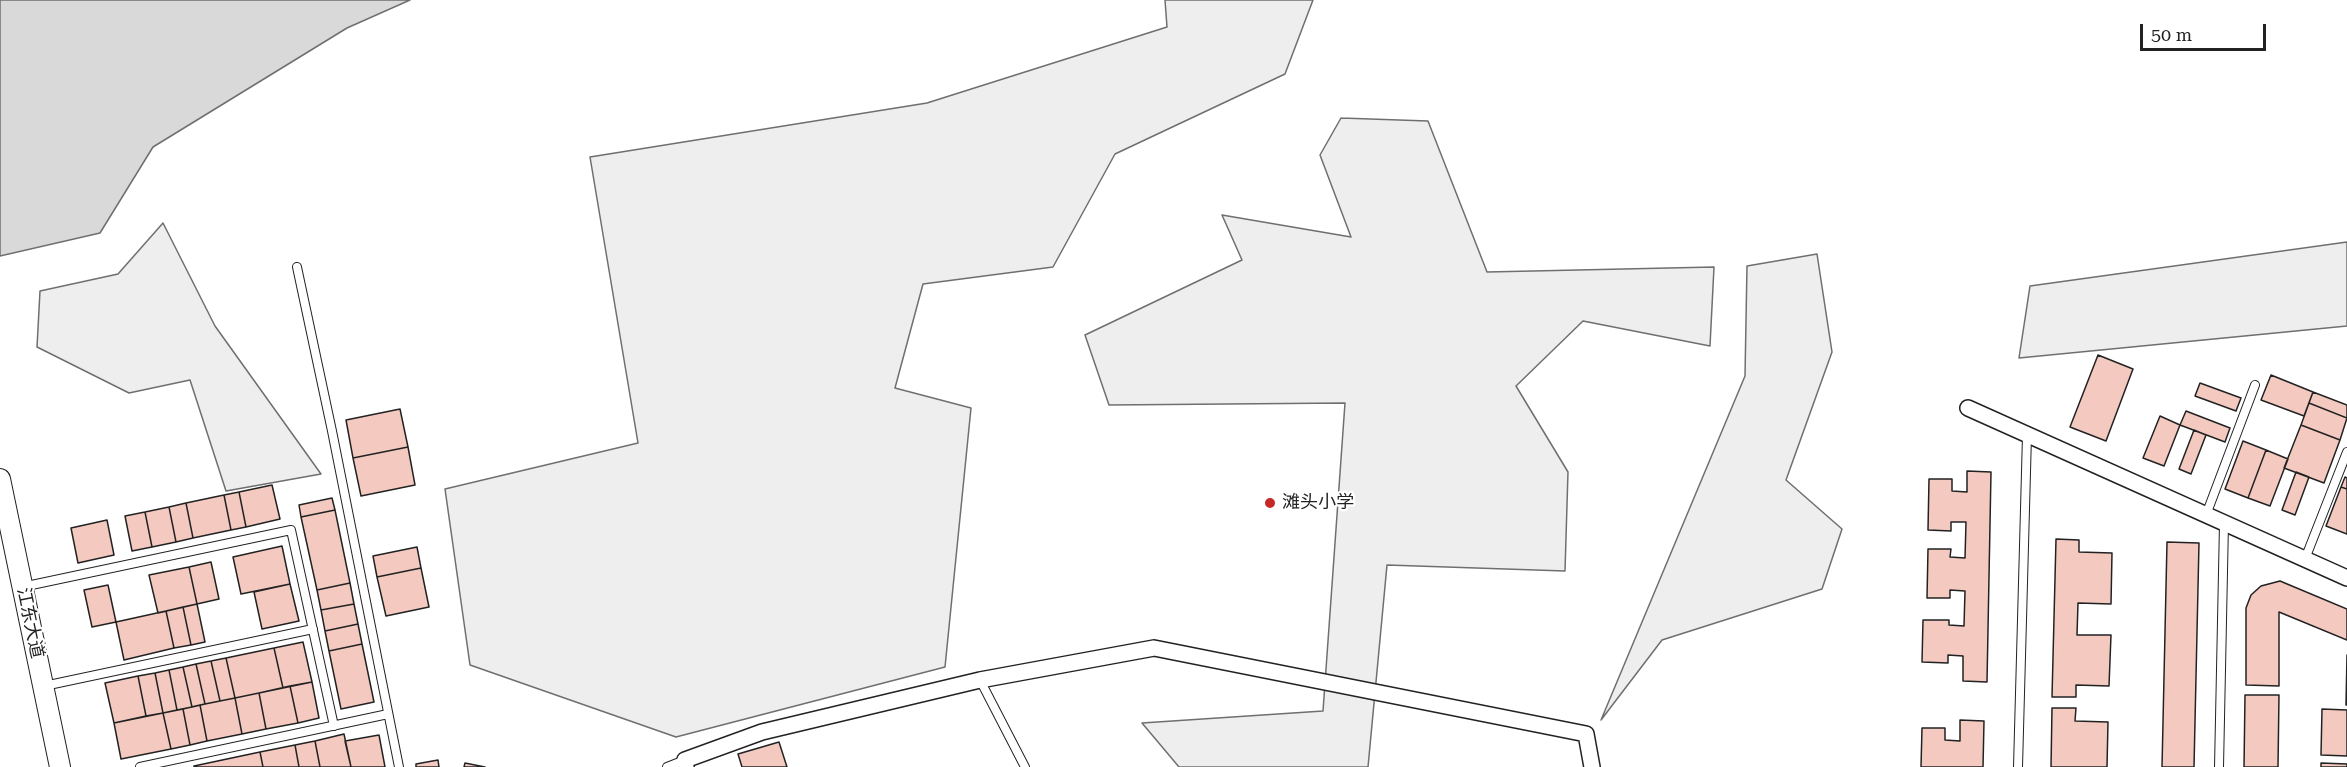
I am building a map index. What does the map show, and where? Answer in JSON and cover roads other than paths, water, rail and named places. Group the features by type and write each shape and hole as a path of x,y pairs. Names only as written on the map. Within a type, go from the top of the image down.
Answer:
{"street":[{"path":"1968,408 2347,578"},
{"name":"江东大道","path":"0,479 60,767"},
{"path":"685,763 762,732 980,680 1154,648 1586,734 1592,767"}],"lane":[{"path":"297,267 399,767"},
{"path":"2206,515 2255,385"},
{"path":"2018,767 2027,435"},
{"path":"2305,559 2347,452"},
{"path":"2219,767 2224,523"},
{"path":"22,587 291,530 334,726"},
{"path":"43,686 313,629"},
{"path":"980,680 1024,767"},
{"path":"140,767 388,714"},
{"path":"667,767 685,763"}],"place":[{"name":"滩头小学","path":"1270,503"}]}
